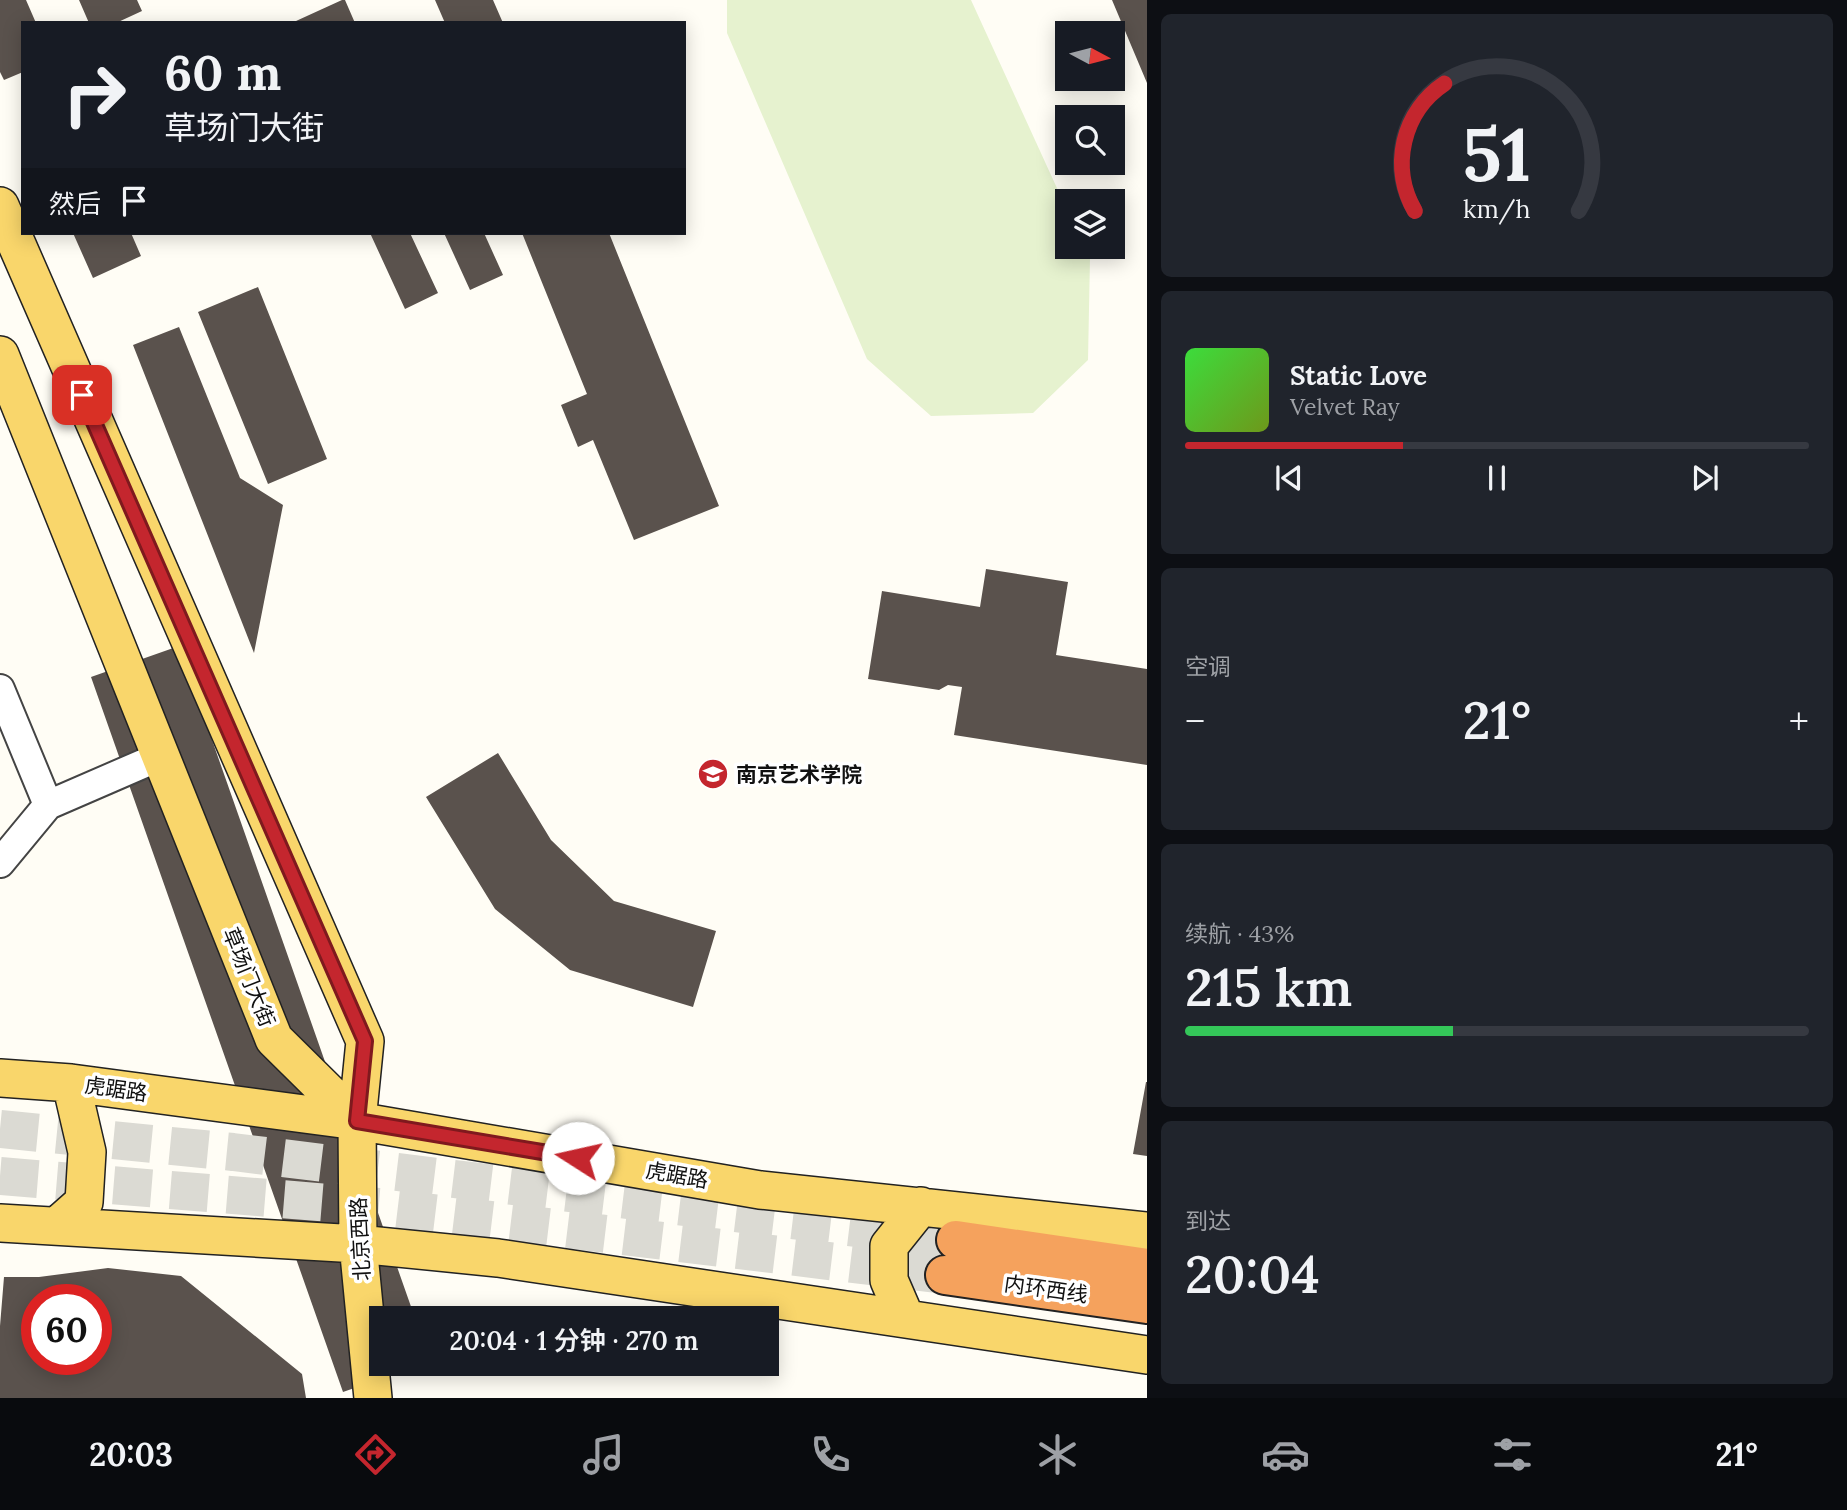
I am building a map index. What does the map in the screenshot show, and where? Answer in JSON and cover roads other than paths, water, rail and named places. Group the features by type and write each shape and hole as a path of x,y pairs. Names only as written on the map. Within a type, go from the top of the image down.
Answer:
{"highway":[{"name":"内环西线","path":"1147,1268 951,1257 1147,1304"}],"main road":[{"path":"0,206 365,1041 357,1121"},
{"name":"草场门大街","path":"0,355 274,1039 357,1121"},
{"name":"虎踞路","path":"0,1078 71,1083 357,1121 760,1190 1147,1230"},
{"path":"58,1225 84,1202 87,1152 71,1083"},
{"name":"北京西路","path":"357,1121 358,1244 373,1398"},
{"path":"905,1317 889,1280 889,1246 921,1206"},
{"path":"0,1223 358,1244 498,1258 1147,1355"}],"lane":[{"path":"0,690 48,805"},
{"path":"0,863 48,805 161,756"}],"tunnel":[{"path":"0,1129 233,1152 956,1240"},
{"path":"0,1176 391,1208 945,1275"}],"place":[{"name":"南京艺术学院","path":"713,774"}]}
